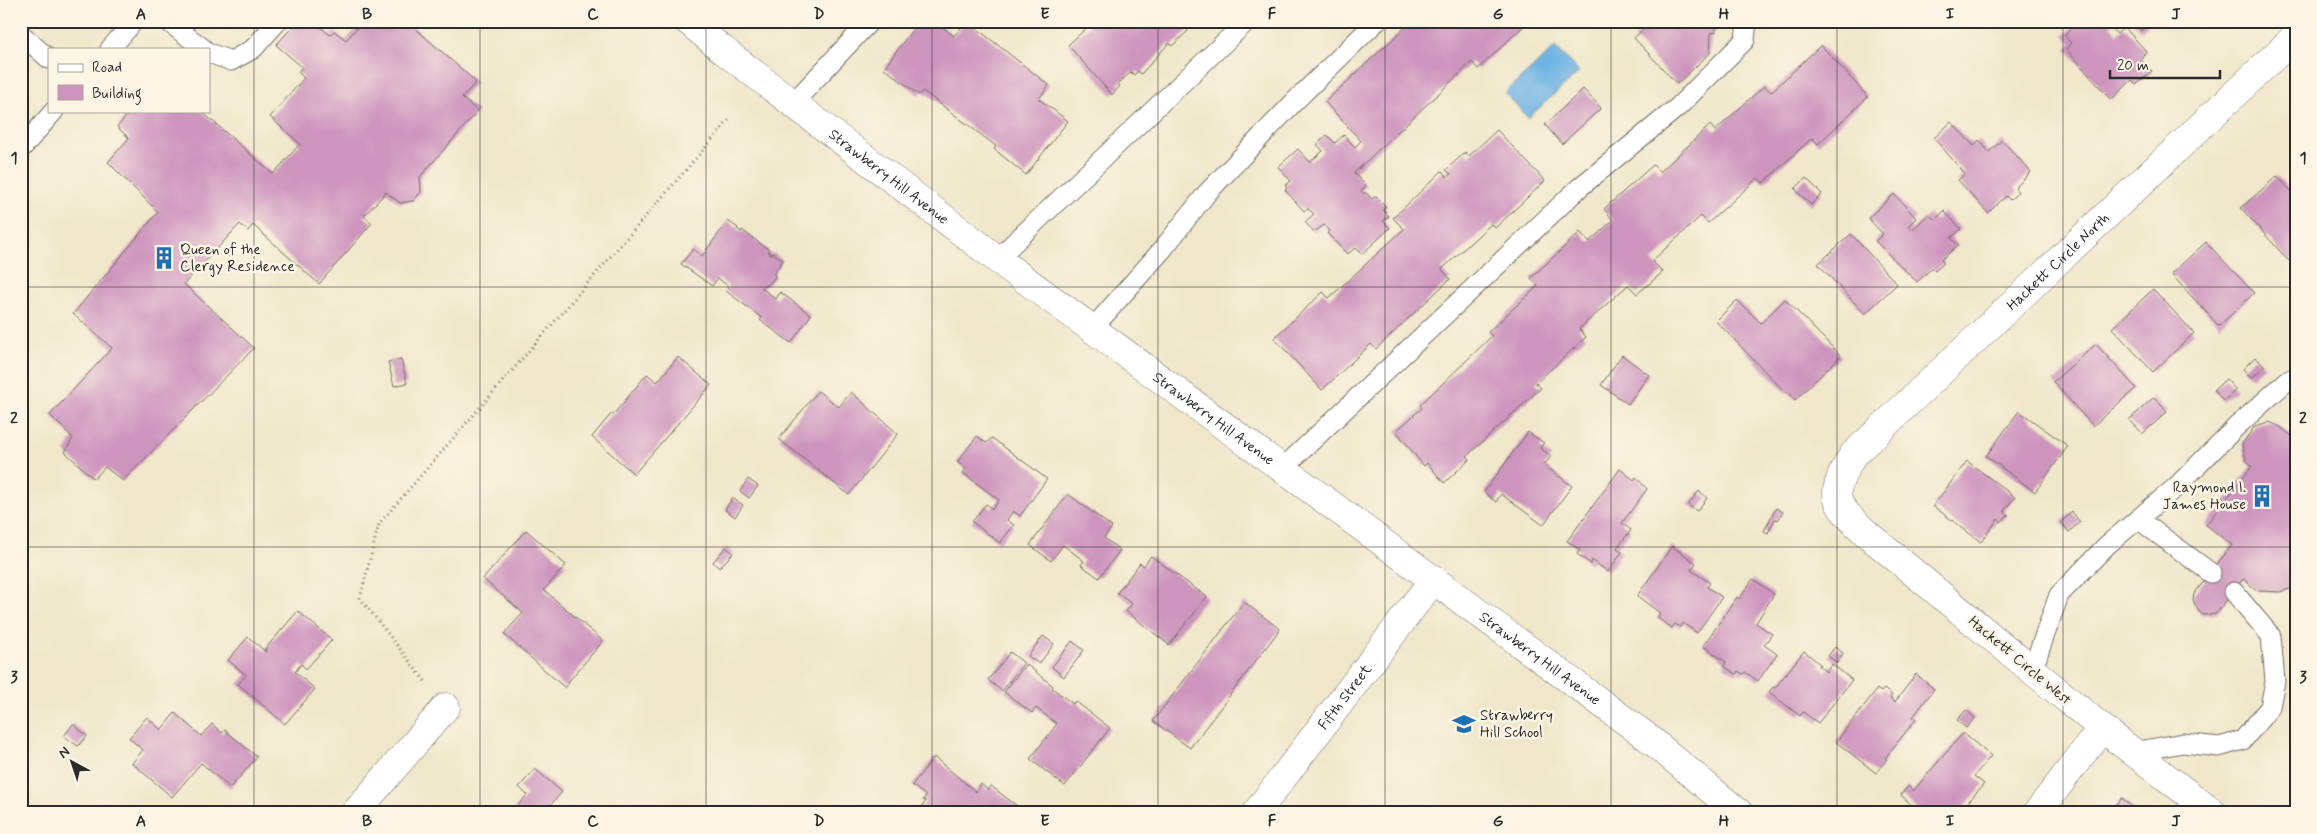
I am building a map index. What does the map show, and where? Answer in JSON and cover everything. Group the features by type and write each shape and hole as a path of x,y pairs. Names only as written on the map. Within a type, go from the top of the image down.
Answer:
{"street":[{"name":"Strawberry Hill Avenue","path":"688,21 793,104 998,259 1282,470 1646,736 1739,813"},
{"name":"Hackett Circle North","path":"1836,497 1838,479 1853,455 2296,36"},
{"name":"Hackett Circle West","path":"1836,497 1845,512 1867,534 2102,728 2213,813"},
{"name":"Fifth Street","path":"1256,813 1434,580"},
{"path":"355,813 446,707"},
{"path":"2037,813 2102,728"}],"lane":[{"path":"111,48 134,21"},
{"path":"167,21 203,48"},
{"path":"210,53 232,61 253,49 278,21"},
{"path":"793,104 870,21"},
{"path":"998,259 1248,21"},
{"path":"1092,329 1162,250 1207,193 1296,100 1377,21"},
{"path":"1282,470 1580,187 1678,108 1745,40 1747,21"},
{"path":"21,34 48,58"},
{"path":"21,149 53,112"},
{"path":"2032,670 2059,595 2106,546 2177,486 2237,426 2287,381 2296,377"},
{"path":"2138,519 2211,573"},
{"path":"2133,752 2183,743 2219,747 2243,740 2270,707 2275,681 2271,636 2234,592"}],"path":[{"path":"446,707 360,598 379,524 730,119"}],"water":[{"path":"1555,47 1579,72 1528,118 1505,93"}],"building":[{"name":"Queen of the Clergy Residence","path":"298,21 314,21 330,35 334,31 346,40 363,21 407,21 476,82 462,98 478,111 420,177 421,192 413,201 400,203 386,192 364,216 372,223 319,284 253,225 248,231 240,224 184,284 254,348 123,481 105,467 94,479 65,452 73,438 50,415 112,348 73,314 158,212 108,162 129,138 117,127 130,112 202,112 273,174 300,144 270,117 304,78 298,72 302,67 276,45"},
{"path":"919,21 935,21 954,36 967,21 1049,85 1039,99 1068,121 1026,175 994,149 996,146 923,91 919,95 884,68"},
{"path":"1094,21 1193,21 1186,28 1188,31 1172,46 1169,43 1141,74 1138,71 1134,75 1131,72 1118,84 1120,86 1112,95 1068,45"},
{"path":"1412,21 1529,21 1478,69 1472,62 1354,173 1366,186 1361,191 1364,194 1365,192 1372,199 1376,196 1386,206 1383,210 1389,216 1383,221 1390,228 1362,254 1356,248 1347,254 1327,233 1329,231 1324,225 1314,232 1305,222 1314,214 1308,209 1304,211 1285,190 1287,188 1285,186 1291,181 1278,167 1298,149 1310,162 1323,151 1317,144 1327,135 1335,143 1344,135 1355,147 1361,141 1325,102"},
{"path":"1652,21 1716,21 1716,32 1711,33 1710,53 1677,84 1634,38"},
{"path":"2072,21 2111,21 2113,23 2110,26 2117,34 2124,27 2147,52 2140,59 2152,71 2136,85 2132,80 2111,100 2066,49 2071,43 2064,35 2075,25"},
{"path":"2132,21 2152,21 2141,31"},
{"path":"1821,45 1868,97 1818,144 1812,138 1763,183 1758,178 1708,223 1701,216 1652,261 1663,272 1637,294 1628,285 1579,329 1586,337 1536,383 1541,388 1467,456 1470,459 1444,483 1427,463 1424,466 1396,431 1422,408 1420,405 1492,336 1488,332 1538,286 1531,278 1580,232 1589,242 1613,220 1604,209 1653,165 1660,172 1710,125 1715,131 1764,86 1771,92"},
{"path":"1583,89 1601,108 1562,144 1545,125"},
{"path":"1951,122 1974,146 1979,140 1989,152 2002,140 2031,172 2015,188 2018,192 2010,200 2006,196 1988,213 1958,180 1965,174 1934,138"},
{"path":"1497,130 1545,181 1495,228 1491,224 1442,269 1450,279 1376,349 1371,344 1322,390 1274,338 1323,292 1329,298 1404,229 1393,218 1442,171 1447,177 1451,174 1446,170 1465,152 1469,156"},
{"path":"2277,176 2296,196 2296,256 2289,261 2241,208"},
{"path":"1806,178 1822,194 1811,205 1795,189"},
{"path":"1894,194 1916,218 1909,225 1912,230 1929,214 1935,220 1944,211 1961,229 1951,238 1958,245 1941,260 1944,263 1935,271 1932,268 1917,282 1875,241 1883,234 1868,218"},
{"path":"728,221 769,250 771,255 773,253 783,260 774,273 775,277 762,288 776,299 780,292 811,315 791,343 726,291 729,287 718,278 712,286 681,264 693,249 702,256"},
{"path":"1851,234 1897,284 1865,314 1818,264"},
{"path":"2206,242 2254,293 2219,326 2171,274"},
{"path":"2153,289 2194,333 2153,372 2112,328"},
{"path":"1785,299 1841,356 1795,400 1716,321 1737,300 1761,323"},
{"path":"2096,344 2136,388 2093,426 2053,382"},
{"path":"1622,355 1649,375 1628,404 1601,385"},
{"path":"678,357 711,385 634,474 592,437 647,374 657,382"},
{"path":"2255,357 2265,366 2252,378 2243,369"},
{"path":"401,359 407,383 394,386 388,362"},
{"path":"2226,379 2236,390 2223,401 2214,390"},
{"path":"818,391 839,407 851,392 898,434 849,495 779,439"},
{"path":"2154,397 2167,412 2142,434 2129,420"},
{"path":"2019,411 2068,446 2035,492 1986,456"},
{"name":"Raymond I. James House","path":"2269,422 2279,426 2296,439 2296,587 2280,592 2258,591 2243,579 2216,614 2203,615 2198,611 2193,600 2194,594 2232,545 2206,525 2252,466 2246,460 2242,444 2255,426"},
{"path":"1528,432 1544,443 1540,448 1551,456 1544,465 1572,486 1543,525 1501,494 1496,502 1484,492"},
{"path":"977,436 986,443 992,438 1047,479 1020,516 1013,511 1007,520 1014,525 1000,543 972,522 986,504 992,509 999,500 963,473 966,469 957,462"},
{"path":"1967,461 2015,497 2004,511 2008,515 2001,522 1998,519 1981,542 1933,506"},
{"path":"1620,469 1634,480 1636,477 1647,489 1622,523 1631,530 1617,548 1622,552 1608,572 1592,560 1591,564 1577,554 1580,550 1567,541"},
{"path":"748,479 758,486 749,498 740,491"},
{"path":"1699,491 1707,498 1697,511 1688,505"},
{"path":"1068,494 1112,527 1104,538 1120,550 1099,578 1081,565 1084,561 1063,545 1051,561 1030,545"},
{"path":"732,498 743,505 735,517 725,510"},
{"path":"1776,508 1783,512 1778,520 1775,519 1768,533 1764,531"},
{"path":"2072,512 2080,522 2069,532 2061,522"},
{"path":"526,530 566,565 544,590 603,641 565,688 504,634 523,613 483,579"},
{"path":"1672,546 1696,563 1691,570 1710,583 1707,587 1722,597 1697,633 1683,623 1680,627 1675,624 1672,628 1657,618 1660,613 1637,596"},
{"path":"726,547 733,553 719,568 713,562"},
{"path":"1151,556 1207,597 1169,645 1126,611 1132,604 1117,593 1140,563 1144,566"},
{"path":"1753,579 1774,594 1756,623 1772,634 1764,645 1777,654 1758,681 1745,672 1743,674 1738,671 1736,674 1724,666 1726,662 1703,646 1737,597 1739,599"},
{"path":"1244,602 1280,629 1190,748 1153,721"},
{"path":"298,611 332,640 306,669 301,664 295,672 315,689 285,724 238,684 246,675 228,660 248,637 266,652 265,649"},
{"path":"1043,636 1054,644 1039,664 1028,656"},
{"path":"1072,641 1084,650 1064,677 1052,667"},
{"path":"1835,647 1843,653 1837,663 1828,656"},
{"path":"1804,651 1821,665 1819,666 1826,672 1832,664 1852,680 1818,723 1803,712 1800,716 1769,692 1773,687 1775,688"},
{"path":"1010,652 1024,663 1002,691 988,680"},
{"path":"1026,664 1073,704 1075,701 1110,728 1065,786 1030,759 1057,724 1036,708 1032,713 1004,692"},
{"path":"1916,674 1934,689 1913,717 1916,719 1885,758 1887,759 1876,773 1836,742 1877,689 1881,692 1884,689 1892,695 1890,698 1895,702"},
{"path":"1966,710 1975,718 1966,728 1957,720"},
{"path":"175,713 201,736 212,724 222,733 225,730 257,757 230,788 201,763 172,797 132,763 143,750 129,738 147,717 161,730"},
{"path":"73,724 87,736 78,746 64,736"},
{"path":"1963,733 1991,756 1974,776 1984,784 1963,808 1968,813 1920,813 1901,795 1908,786 1913,791"},
{"path":"934,757 976,792 981,784 988,790 991,786 1026,813 917,813 926,801 923,800 926,796 912,785"},
{"path":"535,769 562,792 547,809 546,813 511,813 527,795 519,787"},
{"path":"2122,798 2139,813 2110,813"},
{"path":"619,808 624,813 615,813"}],"place":[{"name":"Queen of the Clergy Residence","path":"164,258"},
{"name":"Raymond I. James House","path":"2262,496"},
{"name":"Strawberry Hill School","path":"1464,724"}]}
